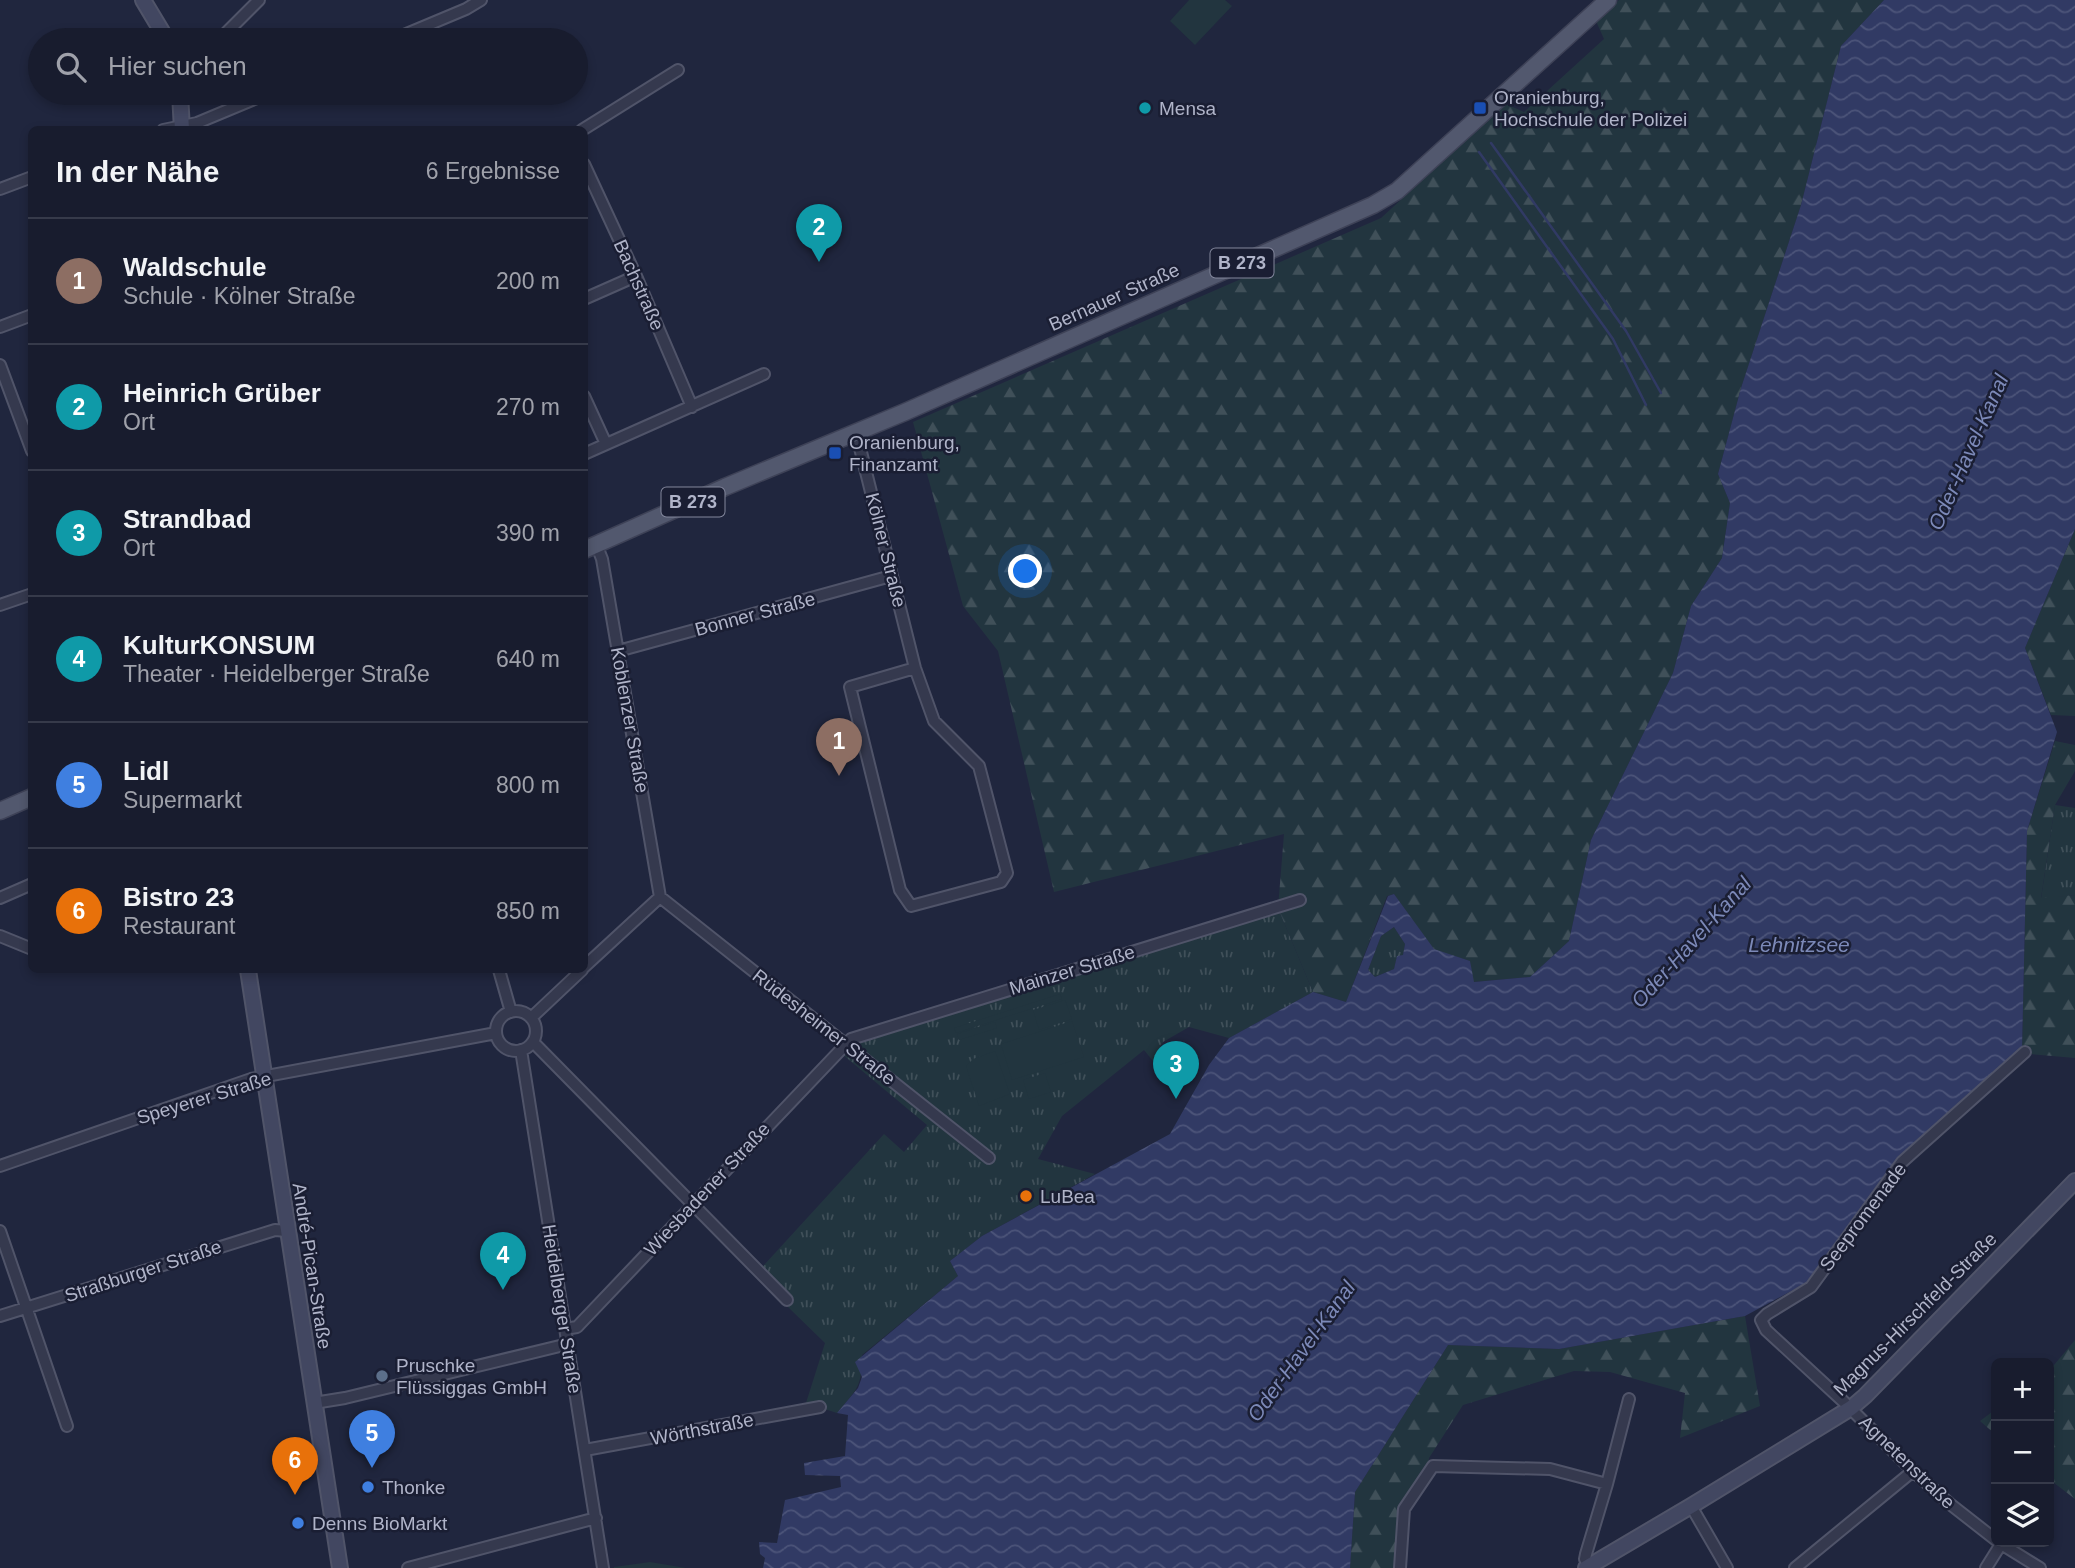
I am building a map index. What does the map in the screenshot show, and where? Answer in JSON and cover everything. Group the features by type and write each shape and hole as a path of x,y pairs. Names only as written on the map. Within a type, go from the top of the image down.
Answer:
{"main road":[{"name":"Bernauer Straße","path":"590,547 1373,205 1397,191 1608,0"},
{"path":"0,811 28,799"}],"street":[{"path":"143,0 160,28"},
{"path":"231,28 260,0"},
{"path":"421,28 481,0"},
{"path":"588,126 678,69"},
{"path":"181,105 182,126"},
{"path":"186,126 240,105"},
{"name":"Bachstraße","path":"588,173 692,407"},
{"path":"0,189 28,178"},
{"path":"588,297 636,276"},
{"path":"0,327 28,316"},
{"path":"0,365 28,440"},
{"path":"588,452 764,374"},
{"path":"588,405 606,444"},
{"name":"Kölner Straße","path":"856,432 915,668 934,721 979,766 1007,873 1001,882 911,906 900,890 850,687 915,668"},
{"name":"Koblenzer Straße","path":"590,547 602,559 660,897"},
{"name":"Bonner Straße","path":"618,651 891,576"},
{"path":"0,605 28,595"},
{"path":"0,898 28,886"},
{"path":"588,963 660,897"},
{"name":"Rüdesheimer Straße","path":"660,897 989,1158"},
{"name":"Mainzer Straße","path":"845,1043 891,1026 1300,900"},
{"path":"0,936 28,947"},
{"name":"André-Pican-Straße","path":"247,973 340,1568"},
{"path":"500,973 511,1012"},
{"path":"531,1018 578,973"},
{"path":"511,1012 521,1012 531,1018 536,1029 533,1042 521,1050 503,1046 496,1033 498,1021 503,1016 511,1012"},
{"name":"Speyerer Straße","path":"0,1166 251,1079 496,1033"},
{"path":"533,1042 787,1300"},
{"name":"Wiesbadener Straße","path":"565,1329 577,1327 845,1043"},
{"name":"Heidelberger Straße","path":"521,1050 603,1568"},
{"name":"Seepromenade","path":"1761,1320 1811,1287 1902,1163 2025,1052"},
{"name":"Magnus-Hirschfeld-Straße","path":"1587,1567 1851,1408 2075,1181"},
{"name":"Straßburger Straße","path":"0,1316 275,1230 287,1231"},
{"path":"0,1231 67,1426"},
{"name":"Agnetenstraße","path":"1761,1320 1766,1330 1851,1408 1913,1471 1991,1536"},
{"path":"314,1403 345,1398 568,1344"},
{"path":"1587,1567 1585,1559 1629,1399"},
{"name":"Wörthstraße","path":"585,1450 820,1407"},
{"path":"1399,1568 1404,1509 1433,1466 1550,1469 1607,1484"},
{"path":"1795,1568 1913,1471"},
{"path":"1691,1506 1727,1568"},
{"path":"408,1568 596,1518"},
{"path":"1986,1568 1996,1547"},
{"name":"Agnetenstraße","path":"2007,1547 2040,1568"}],"green space":[{"path":"1189,0 1225,0 1232,6 1195,45 1170,21"},
{"path":"1619,0 1884,0 1841,46 1801,205 1741,388 1718,474 1730,503 1722,558 1691,606 1673,673 1591,840 1569,941 1530,977 1473,982 1470,961 1434,950 1394,894 1387,896 1346,1002 1313,992 1278,908 1284,834 1054,892 998,651 963,606 913,422 1381,218 1506,104 1524,112 1604,39 1596,21"},
{"path":"2075,529 2075,716 2051,715 2025,648"},
{"path":"2055,741 2075,745 2075,771 2055,805 2041,898 2075,895 2075,1058 2030,1054 2022,1050 2027,831"},
{"path":"2055,805 2075,808 2075,895 2041,899"},
{"path":"1278,908 1313,992 1229,1038 1189,1027 1163,1042 1153,1061 1144,1050 1062,1116 1038,1159 1095,1174 982,1236 950,1261 958,1276 862,1355 857,1387 837,1413 806,1403 825,1343 755,1275 884,1134 904,1152 927,1125 836,1049"},
{"path":"1394,927 1405,944 1403,955 1397,957 1394,969 1375,977 1368,970 1381,936"},
{"path":"1060,994 1062,999 956,1033 954,1028"},
{"path":"1065,1000 1072,1019 1039,1030 1033,1010"},
{"path":"1072,1021 1084,1057 1012,1080 1001,1044"},
{"path":"995,1022 997,1028 959,1040 957,1034"},
{"path":"995,1051 1010,1094 979,1106 966,1066 973,1059"},
{"path":"1045,1073 1051,1092 1029,1099 1023,1080"},
{"path":"1745,1316 1760,1406 1680,1438 1685,1393 1610,1372 1574,1371 1463,1405 1429,1458 1427,1479 1408,1509 1403,1568 1350,1568 1355,1492 1448,1345 1559,1349"},
{"path":"2075,1340 2075,1499 2054,1483 2054,1365"},
{"path":"1991,1413 1991,1431 1980,1421"},
{"path":"650,1562 686,1568 614,1568 614,1567"}],"water":[{"name":"Lehnitzsee","path":"1884,0 2075,0 2075,529 2025,648 2057,732 2027,831 2022,1050 1901,1156 1806,1283 1745,1316 1559,1349 1448,1345 1355,1492 1350,1568 763,1568 765,1558 760,1554 759,1542 777,1543 785,1500 841,1487 840,1476 805,1475 804,1463 845,1456 848,1415 837,1413 858,1388 862,1377 855,1362 958,1276 950,1261 982,1236 1170,1134 1209,1065 1229,1038 1313,992 1346,1002 1388,896 1394,894 1434,949 1470,961 1474,982 1530,977 1569,941 1591,840 1673,673 1691,606 1722,558 1730,503 1718,474 1741,388 1801,205 1841,46","holes":["1394,927 1405,944 1403,955 1397,956 1394,969 1375,977 1368,970 1381,936"]}],"waterway":[{"path":"1491,143 1626,331 1661,393"},
{"path":"1479,152 1613,339 1646,405"}],"place":[{"name":"Mensa","path":"1145,108"},
{"name":"Oranienburg, Hochschule der Polizei","path":"1480,108"},
{"name":"Heinrich Grüber","path":"819,262"},
{"name":"Oranienburg, Finanzamt","path":"835,453"},
{"name":"Waldschule","path":"839,776"},
{"name":"Strandbad","path":"1176,1099"},
{"name":"LuBea","path":"1026,1196"},
{"name":"KulturKONSUM","path":"503,1290"},
{"name":"Pruschke Flüssiggas GmbH","path":"382,1376"},
{"name":"Lidl","path":"372,1468"},
{"name":"Thonke","path":"368,1487"},
{"name":"Bistro 23","path":"295,1495"},
{"name":"Denns BioMarkt","path":"298,1523"}],"water label":[{"name":"Oder-Havel-Kanal","path":"1968,452"},
{"name":"Oder-Havel-Kanal","path":"1691,942"},
{"name":"Oder-Havel-Kanal","path":"1301,1351"}]}
